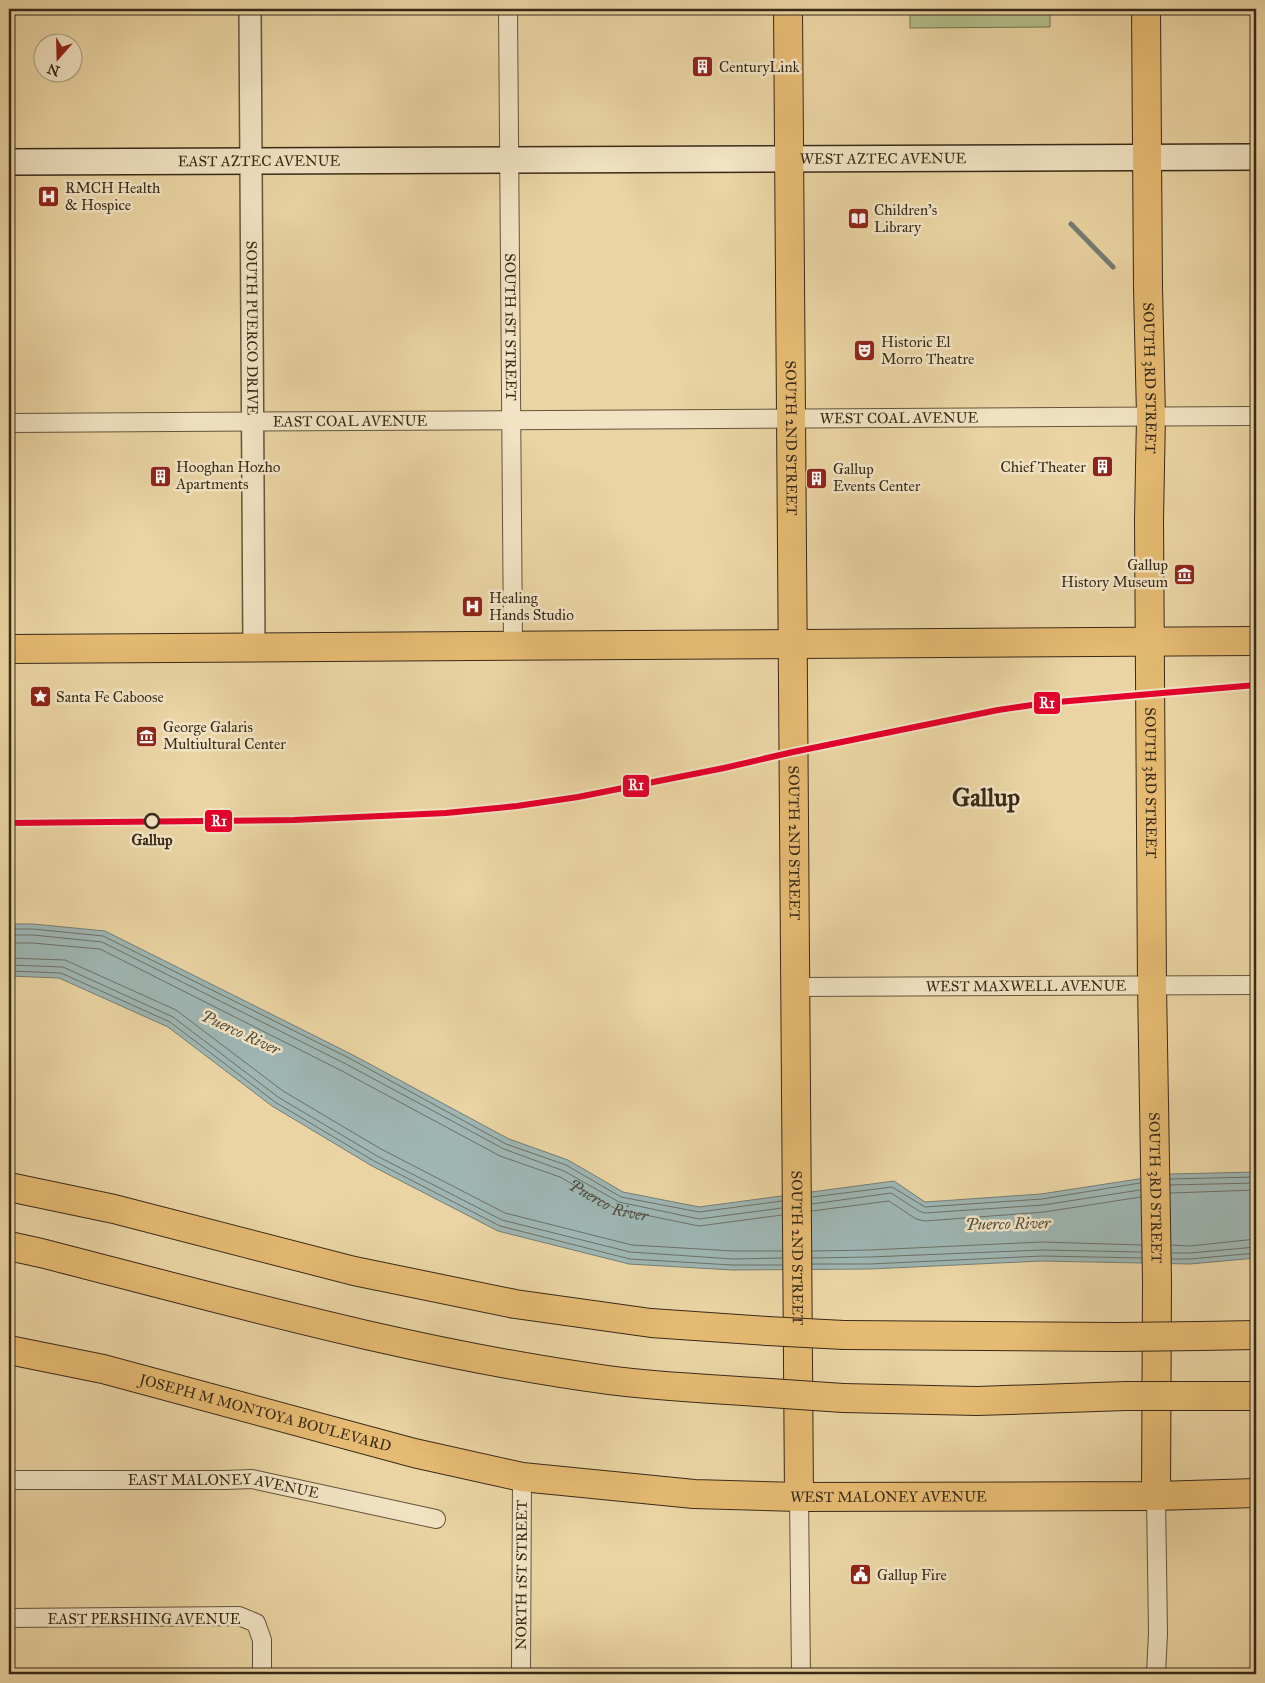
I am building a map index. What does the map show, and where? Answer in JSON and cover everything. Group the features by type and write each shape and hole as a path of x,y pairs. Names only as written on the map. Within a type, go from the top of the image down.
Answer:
{"main road":[{"name":"SOUTH 2ND STREET","path":"788,9 798,1497"},
{"name":"SOUTH 3RD STREET","path":"1146,9 1152,985 1157,1281 1156,1496"},
{"name":"WEST AZTEC AVENUE","path":"509,160 1256,157"},
{"name":"EAST AZTEC AVENUE","path":"9,162 509,160"},
{"path":"9,648 1256,641"},
{"path":"9,1187 114,1210 354,1271 515,1304 651,1323 844,1336 1118,1337 1256,1335"},
{"path":"9,1246 291,1318 506,1363 609,1380 843,1398 977,1401 1126,1396 1256,1396"},
{"name":"JOSEPH M MONTOYA BOULEVARD","path":"9,1350 103,1369 414,1453 522,1477"},
{"name":"WEST MALONEY AVENUE","path":"522,1477 694,1494 798,1497 1156,1496 1256,1492"}],"street":[{"name":"SOUTH PUERCO DRIVE","path":"250,9 254,648"},
{"name":"SOUTH 1ST STREET","path":"508,9 513,645"},
{"name":"WEST COAL AVENUE","path":"512,419 1256,416"},
{"name":"EAST COAL AVENUE","path":"9,423 512,419"},
{"name":"WEST MAXWELL AVENUE","path":"795,987 1256,985"},
{"name":"NORTH 1ST STREET","path":"521,1674 522,1477"},
{"name":"EAST MALONEY AVENUE","path":"9,1480 252,1479 436,1519"},
{"path":"1156,1496 1158,1633 1156,1674"},
{"path":"798,1497 802,1674"},
{"name":"EAST PERSHING AVENUE","path":"9,1618 239,1616 256,1623 262,1640 262,1674"}],"green space":[{"path":"910,9 1050,9 1050,27 910,28"}],"water":[{"name":"Puerco River","path":"9,924 33,924 105,931 351,1054 509,1139 568,1160 623,1192 699,1207 894,1181 925,1202 1041,1194 1171,1174 1256,1172 1256,1258 1190,1264 1042,1261 870,1269 732,1270 629,1264 498,1231 372,1166 272,1106 168,1027 59,978 9,976"}],"waterway":[{"path":"1071,224 1113,267"}],"railway":[{"path":"9,823 294,820 446,813 517,806 578,797 724,768 998,710 1046,703 1256,685"}],"transit line":[{"name":"R1","path":"9,823 294,820 446,813 517,806 578,797 724,768 998,710 1046,703 1256,685"}],"place":[{"name":"CenturyLink","path":"703,67"},
{"name":"RMCH Health & Hospice","path":"49,197"},
{"name":"Children's Library","path":"858,219"},
{"name":"Historic El Morro Theatre","path":"865,351"},
{"name":"Chief Theater","path":"1102,467"},
{"name":"Hooghan Hozho Apartments","path":"160,476"},
{"name":"Gallup Events Center","path":"817,478"},
{"name":"Gallup History Museum","path":"1184,574"},
{"name":"Healing Hands Studio","path":"473,607"},
{"name":"Santa Fe Caboose","path":"40,697"},
{"name":"George Galaris Multiultural Center","path":"147,736"},
{"name":"Gallup","path":"152,821"},
{"name":"Gallup Fire","path":"861,1575"}],"district":[{"name":"Gallup","path":"986,797"}]}
